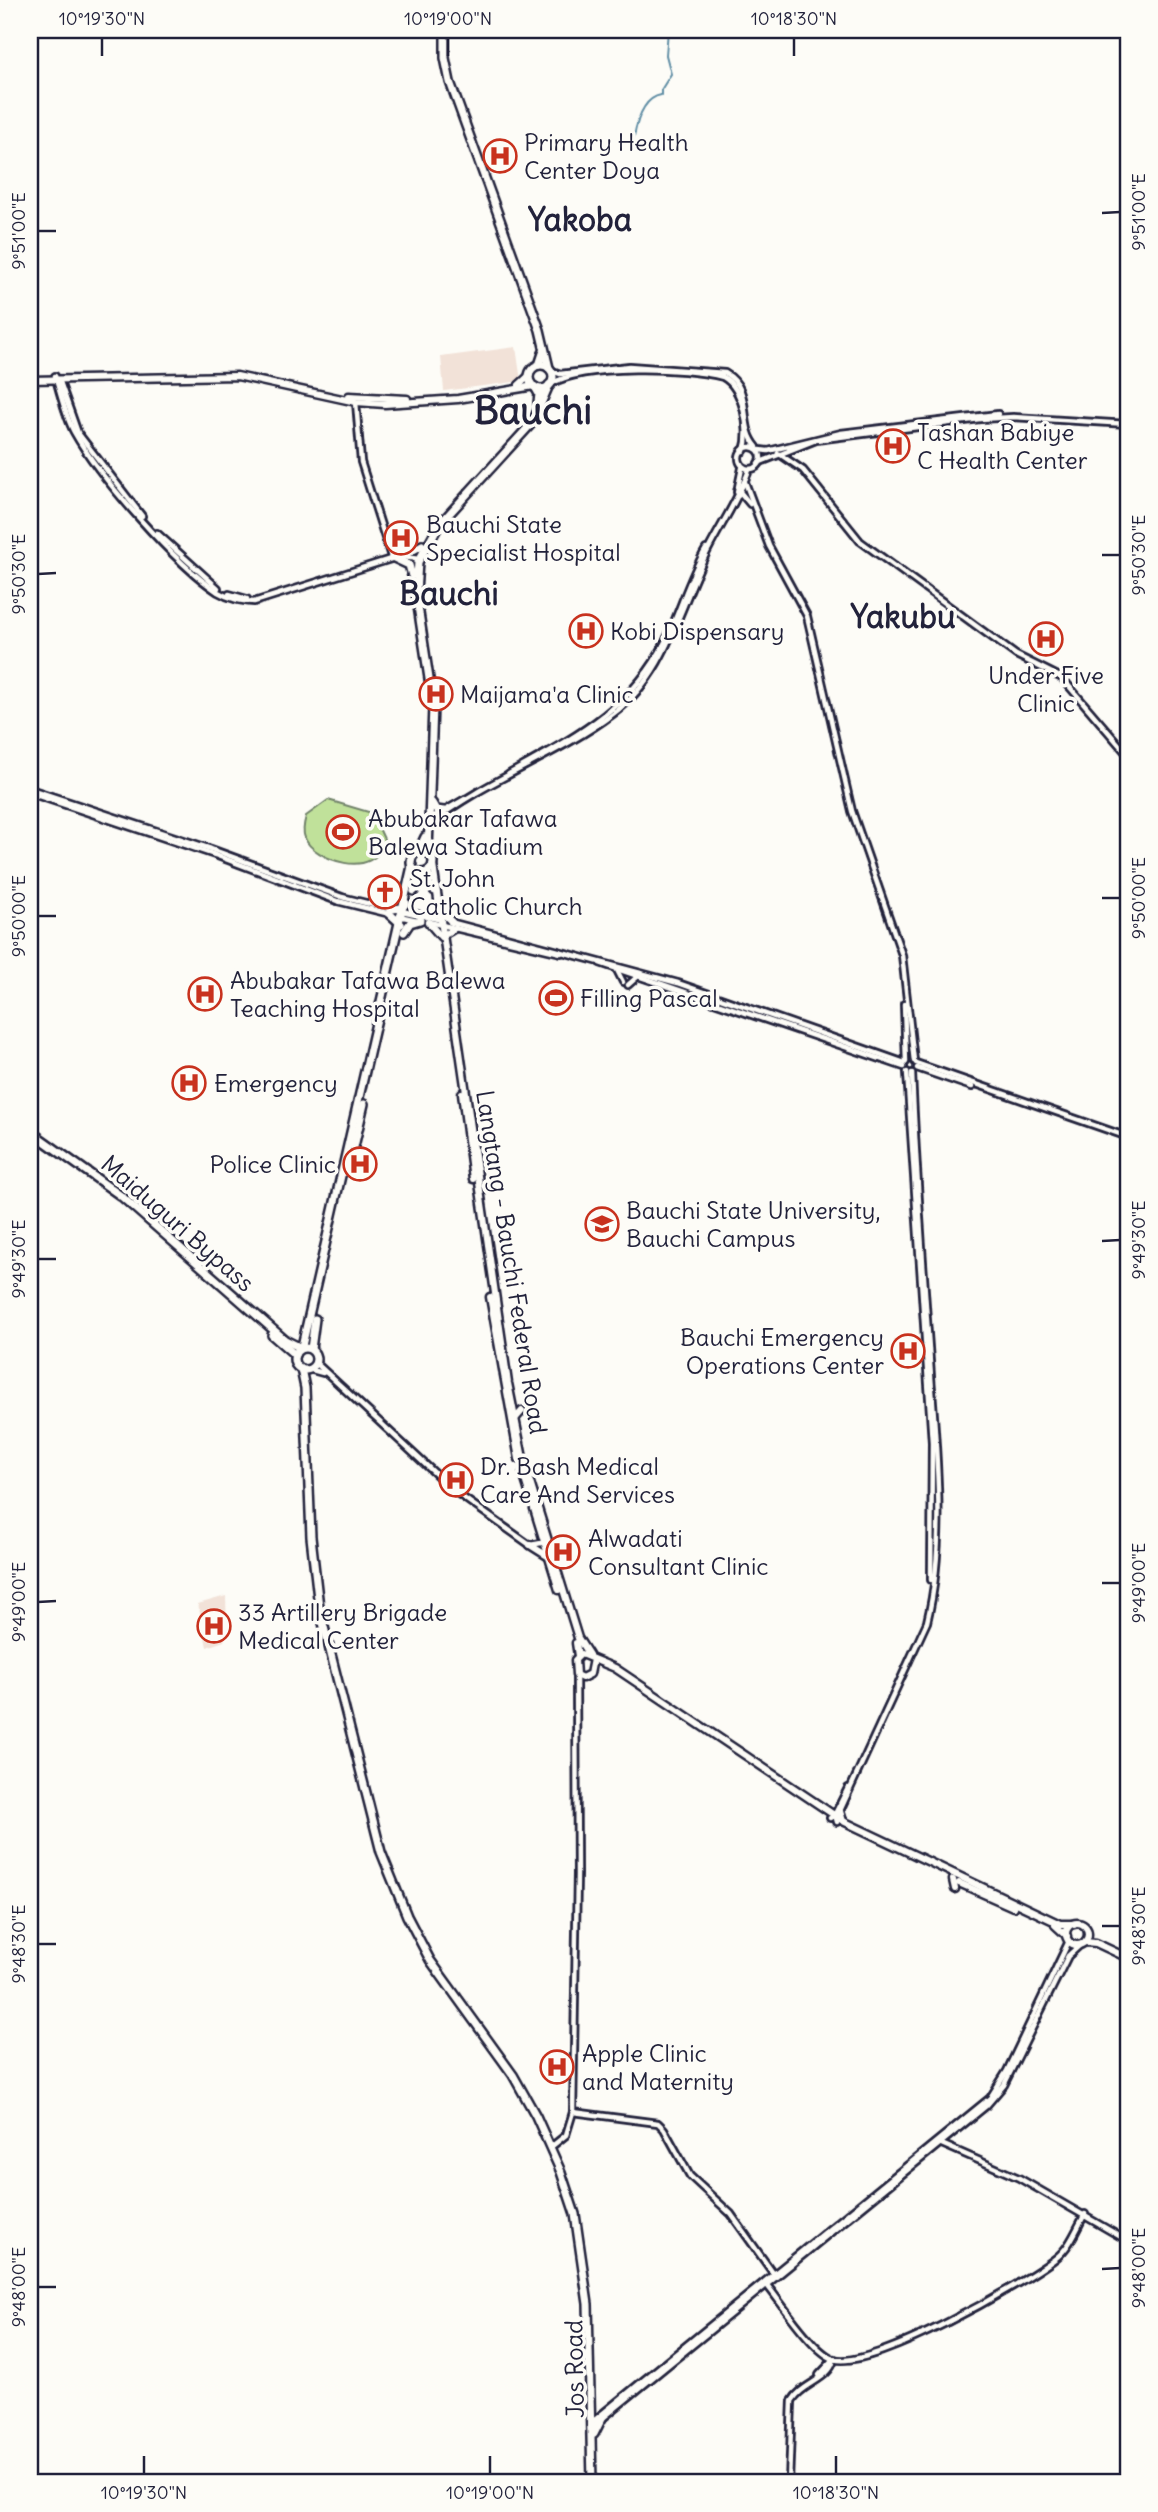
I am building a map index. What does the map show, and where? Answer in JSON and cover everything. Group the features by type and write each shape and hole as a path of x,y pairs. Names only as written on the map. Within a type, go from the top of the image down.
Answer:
{"highway":[{"path":"413,579 422,545 436,523 527,425 539,402 539,394 530,375 539,366 543,353 537,328 446,75 444,30"},
{"path":"379,1033 404,932 412,858 418,852 429,822 431,800 433,705 416,593 417,560 439,525 533,422 550,385 550,369 540,330 450,82 445,58 444,30"},
{"path":"539,366 550,369"},
{"path":"535,387 550,385"},
{"path":"403,556 422,545"},
{"path":"392,557 409,565 413,579 430,706 428,852 433,865 422,873 405,916 330,1243 311,1349 309,1368 313,1537 328,1640 371,1810 394,1878 415,1927 473,2018 518,2080 553,2146 581,2235 584,2257"},
{"path":"431,800 433,808 444,811"},
{"path":"418,852 428,852"},
{"path":"412,866 422,873"},
{"path":"391,912 402,908 406,903"},
{"path":"391,912 405,916"},
{"path":"404,932 410,923 425,920"},
{"path":"309,1368 299,1349 323,1261 352,1134 365,1092"},
{"name":"Maiduguri Bypass","path":"30,1133 121,1196 285,1340 299,1349 311,1349"},
{"path":"342,1139 352,1134"},
{"path":"311,1268 323,1261"},
{"name":"Jos Road","path":"584,2257 592,2315 593,2426"},
{"name":"Jos Road","path":"584,2257 593,2426 593,2482"},
{"path":"593,2426 602,2414 594,2408"}],"main road":[{"path":"30,378 57,381 239,373 353,397 386,400 485,392 521,384 530,375"},
{"path":"57,381 237,376 356,401 385,404 438,401 535,387"},
{"name":"Langtang - Bauchi Federal Road","path":"433,865 499,1354 518,1452 580,1645 591,1657"},
{"name":"Langtang - Bauchi Federal Road","path":"422,873 433,886 438,909"},
{"path":"438,909 453,925 443,938 425,920 438,909"},
{"name":"Langtang - Bauchi Federal Road","path":"473,1159 515,1419 549,1557 578,1656 574,1664 579,1679"},
{"path":"487,1251 495,1245"},
{"path":"492,1346 499,1354"},
{"path":"515,1419 522,1412"},
{"path":"530,1545 549,1557"},
{"path":"559,1576 565,1569"},
{"path":"578,1656 591,1657 636,1681 836,1816 1060,1924 1084,1925 1088,1933 1128,1956"},
{"path":"591,1657 592,1671"},
{"path":"579,1679 604,1668 617,1673 836,1816 953,1880 1058,1927 1068,1938 1083,1943 1096,1943 1128,1956"},
{"path":"953,1880 956,1889"},
{"path":"1068,1938 1074,1924"},
{"path":"1083,1943 1088,1933"}],"street":[{"path":"550,369 560,374 629,366 725,373 741,388 750,436 762,458 758,463"},
{"path":"550,385 571,376 629,370 723,377 734,385 739,394 746,440 744,451"},
{"path":"57,381 72,426 83,446 139,517 200,577 236,601 254,602 392,557 403,556 417,560"},
{"path":"356,401 361,462 392,557"},
{"path":"429,822 576,736 609,713 637,687 664,644 700,558 734,499 742,479 742,468 738,460 750,446 768,451 841,433 985,415 1128,423"},
{"path":"429,822 569,744 611,716 637,693 668,647 704,560 749,470 758,463 816,440 996,417 1128,423"},
{"path":"778,453 803,470 860,541 1016,655 1062,678 1128,755"},
{"path":"742,468 749,470"},
{"path":"745,482 769,547 807,616 852,811 902,955 910,1066 932,1442 931,1595 925,1621 836,1816"},
{"path":"740,492 748,499 766,547 805,617 837,764 899,956 906,1050 913,1081 935,1440 937,1526 933,1597 927,1622 836,1816"},
{"path":"392,557 417,560"},
{"path":"30,791 391,912 500,935 678,983 927,1072 1128,1139"},
{"path":"580,957 1128,1139"},
{"path":"616,970 626,983 639,977"},
{"path":"891,1058 901,1057 906,1050"},
{"path":"913,1081 927,1072"},
{"path":"309,1368 324,1373 454,1491 530,1545 547,1542"},
{"path":"553,2146 568,2131 573,2112 579,1679"},
{"path":"1021,2046 1068,1938"},
{"path":"593,2426 613,2405 995,2098 1068,1956 1083,1943"},
{"path":"573,2112 658,2123 690,2176 731,2214 773,2273"},
{"path":"937,2142 1017,2177 1128,2241"},
{"path":"789,2482 790,2406 798,2391 830,2366 887,2349 957,2316 1023,2280 1068,2247 1085,2214"},
{"path":"728,2313 773,2273 805,2250"},
{"path":"766,2284 827,2356 830,2366"},
{"path":"827,2356 843,2361"},
{"path":"830,2366 834,2359"}],"shaded area":[{"path":"516,347 521,381 444,391 441,357"},
{"name":"Bauchi Emergency Operations Center","path":"921,1338 923,1363 895,1365 894,1340"},
{"name":"33 Artillery Brigade Medical Center","path":"226,1596 227,1631 224,1641 207,1647 198,1604"}],"green space":[{"name":"Abubakar Tafawa Balewa Stadium","path":"328,800 372,813 384,839 379,852 370,860 358,864 344,863 319,853 310,846 304,833 306,816"}],"waterway":[{"path":"634,137 645,105 661,95 661,90 671,74 666,55 668,30"}],"place":[{"name":"Primary Health Center Doya","path":"500,156"},
{"name":"Tashan Babiye C Health Center","path":"893,446"},
{"name":"Bauchi State Specialist Hospital","path":"401,538"},
{"name":"Kobi Dispensary","path":"586,631"},
{"name":"Under Five Clinic","path":"1046,639"},
{"name":"Maijama'a Clinic","path":"436,694"},
{"name":"Abubakar Tafawa Balewa Stadium","path":"343,832"},
{"name":"St. John Catholic Church","path":"385,892"},
{"name":"Abubakar Tafawa Balewa Teaching Hospital","path":"205,994"},
{"name":"Filling Pascal","path":"556,998"},
{"name":"Emergency","path":"189,1083"},
{"name":"Police Clinic","path":"360,1164"},
{"name":"Bauchi State University, Bauchi Campus","path":"602,1224"},
{"name":"Bauchi Emergency Operations Center","path":"908,1351"},
{"name":"Dr. Bash Medical Care And Services","path":"456,1480"},
{"name":"Alwadati Consultant Clinic","path":"563,1552"},
{"name":"33 Artillery Brigade Medical Center","path":"214,1626"},
{"name":"Apple Clinic and Maternity","path":"557,2067"}],"district":[{"name":"Yakoba","path":"580,219"},
{"name":"Bauchi","path":"533,410"},
{"name":"Bauchi","path":"449,593"},
{"name":"Yakubu","path":"903,616"}]}
